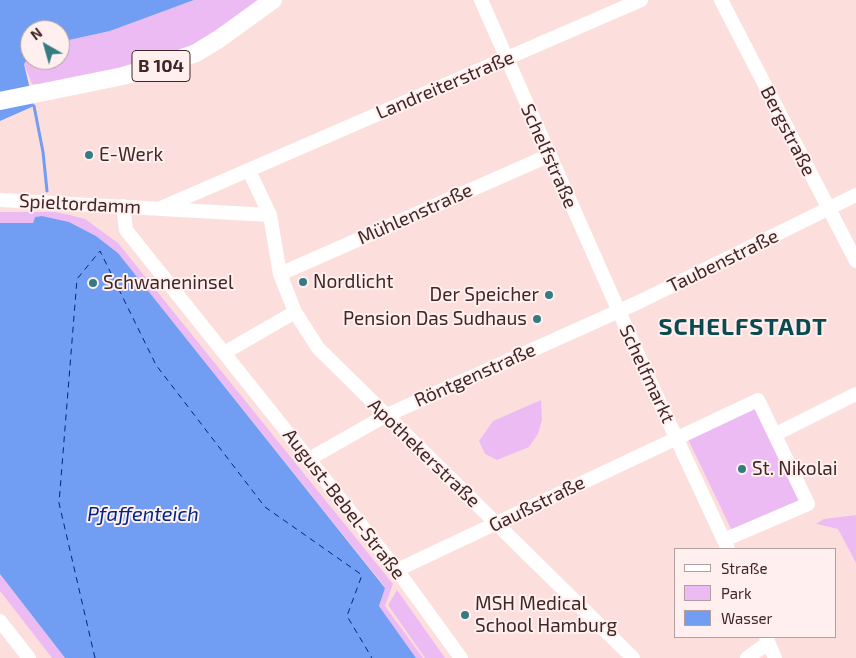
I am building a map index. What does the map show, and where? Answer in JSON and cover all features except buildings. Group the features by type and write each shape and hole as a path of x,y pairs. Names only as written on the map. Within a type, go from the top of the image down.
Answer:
{"main road":[{"name":"B 104","path":"0,101 123,76 168,63 196,52 219,39 273,0"}],"street":[{"name":"Schelfstraße","path":"481,0 618,311"},
{"name":"Landreiterstraße","path":"161,208 641,0"},
{"name":"Bergstraße","path":"720,0 856,262"},
{"name":"Mühlenstraße","path":"280,274 550,155"},
{"name":"Apothekerstraße","path":"249,171 270,215 280,274 295,312 318,348 633,658"},
{"name":"Taubenstraße","path":"618,311 856,195"},
{"name":"Spieltordamm","path":"0,200 270,215"},
{"name":"August-Bebel-Straße","path":"123,206 126,230 397,570 461,658"},
{"name":"Röntgenstraße","path":"308,459 386,416 618,311"},
{"name":"Schelfmarkt","path":"618,311 726,544"},
{"path":"224,352 295,312"},
{"path":"726,544 808,504 776,434 856,394"},
{"name":"Gaußstraße","path":"397,570 758,400 776,434"},
{"path":"0,621 29,658"},
{"path":"747,658 767,640 775,658"}],"green space":[{"path":"194,0 265,0 237,22 170,58 46,85 32,84 26,70 70,70 70,40 110,31"},
{"path":"0,212 55,212 70,215 85,219 118,243 393,584 385,606 423,658 416,658 379,606 385,587 118,253 96,236 69,222 42,216 35,217 33,223 0,223"},
{"path":"541,400 542,420 538,434 529,447 497,460 485,454 479,441 493,421"},
{"path":"758,400 808,504 734,535 685,433"},
{"path":"856,515 856,563 838,529 816,524 824,519"},
{"path":"0,574 65,658 52,658 0,591"},
{"path":"397,590 445,658 425,658 388,605"}],"water":[{"path":"0,0 194,0 110,31 70,40 70,20 20,20 20,70 25,70 34,106 0,121"},
{"name":"Pfaffenteich","path":"42,216 69,222 96,236 118,253 385,588 379,606 416,658 65,658 0,574 0,223 33,223 35,217"}],"waterway":[{"path":"34,106 43,152 47,191"}],"ferry route":[{"path":"95,658 59,503 77,279 100,251 156,365 265,507 362,575 347,616 372,658"}],"place":[{"name":"E-Werk","path":"89,155"},
{"name":"Nordlicht","path":"303,282"},
{"name":"Schwaneninsel","path":"93,283"},
{"name":"Der Speicher","path":"549,295"},
{"name":"Pension Das Sudhaus","path":"537,319"},
{"name":"St. Nikolai","path":"742,469"},
{"name":"MSH Medical School Hamburg","path":"465,615"}],"district":[{"name":"SCHELFSTADT","path":"743,327"}]}
